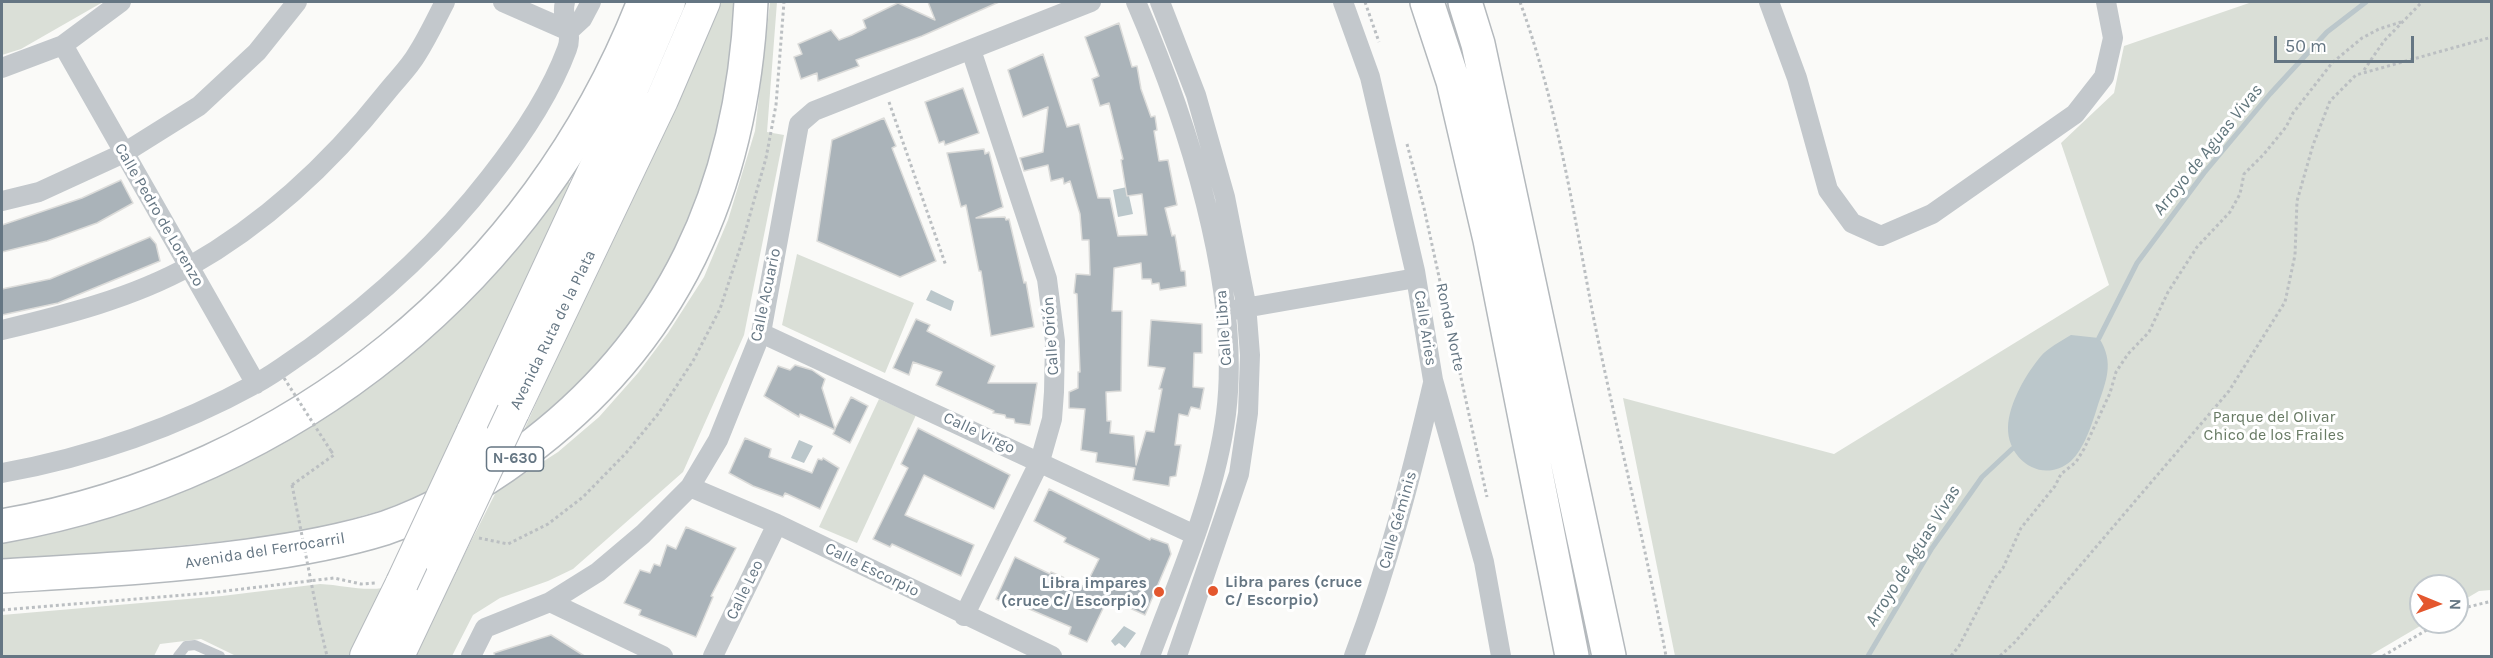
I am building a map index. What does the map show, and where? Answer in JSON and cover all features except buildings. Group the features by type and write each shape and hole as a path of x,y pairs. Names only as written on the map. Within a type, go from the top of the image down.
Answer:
{"highway":[{"path":"2,526 76,511 189,471 300,415 338,390 413,332 487,258 557,168 586,123 613,72 644,2"},
{"name":"Avenida del Ferrocarril","path":"2,576 168,566 227,559 313,546 373,531 424,513 467,491 556,428 598,387 647,329 670,296 701,234 727,163 737,119 747,60 751,2"},
{"path":"1427,2 1453,81 1490,240 1572,657"},
{"path":"1465,2 1478,44 1609,657"}],"main road":[{"name":"Avenida Ruta de la Plata","path":"366,657 631,91 669,2"},
{"name":"Avenida Ruta de la Plata","path":"398,657 662,100 704,2"}],"street":[{"path":"2,68 63,45 121,2"},
{"path":"2,201 39,192 124,153 200,106 258,52 297,2"},
{"path":"2,330 58,316 125,294 189,266 243,232 306,181 361,125 417,54 445,2"},
{"path":"503,2 569,31"},
{"path":"2,473 67,459 160,430 256,384 342,324 411,265 444,231 484,185 526,127 552,83 568,47 569,31 562,13 566,2"},
{"path":"569,31 582,19 591,2"},
{"name":"Calle Acuario","path":"471,657 485,628 550,602 608,564 644,534 690,487 718,440 761,333 800,124 814,111 1091,2"},
{"name":"Calle Libra","path":"1136,2 1190,149 1216,252 1228,357 1226,413 1215,470 1195,535 1150,657"},
{"name":"Calle Libra","path":"1160,2 1196,95 1230,218 1246,308 1250,356 1248,413 1239,474 1177,657"},
{"name":"Calle Aries","path":"1343,2 1370,77 1416,278 1433,380 1484,562 1501,657"},
{"path":"1769,2 1797,78 1828,190 1852,224 1881,236 1932,214 2075,114 2104,77 2114,38 2106,2"},
{"name":"Calle Pedro de Lorenzo","path":"63,45 256,384"},
{"name":"Calle Orión","path":"964,616 1040,461 1052,419 1054,392 1054,341 1047,279 971,50"},
{"path":"1224,311 1416,278"},
{"name":"Calle Virgo","path":"761,333 1195,535"},
{"name":"Calle Géminis","path":"1354,657 1404,506 1433,380"},
{"name":"Calle Escorpio","path":"690,487 777,524 1052,657"},
{"name":"Calle Leo","path":"713,657 777,524"},
{"path":"550,602 663,657"}],"lane":[{"path":"178,657 186,646 195,645 220,657"}],"path":[{"path":"776,105 784,2"},
{"path":"1365,2 1380,44"},
{"path":"1520,2 1532,35 1567,171 1594,316 1647,555 1666,657"},
{"path":"2364,70 2401,22 2422,2"},
{"path":"1951,657 1994,579 2003,568 2022,528 2055,486 2061,474 2076,462 2084,449 2110,393 2116,372 2128,354 2149,332 2168,292 2197,247 2230,212 2240,194 2244,174 2286,127 2293,113 2332,63 2362,38 2379,29 2401,22"},
{"path":"2000,657 2229,391 2285,302 2295,255 2297,201 2313,145 2330,101 2356,75 2492,37"},
{"path":"888,101 945,266"},
{"name":"Ronda Norte","path":"1407,143 1424,208 1490,507"},
{"path":"284,378 334,455 292,485 327,657"},
{"path":"2469,607 2492,601"},
{"path":"2383,657 2420,634"}],"green space":[{"path":"2,2 103,2 21,49 2,55"},
{"path":"714,2 739,2 723,124 693,222 625,336 578,388 521,437"},
{"path":"770,2 777,2 767,132 784,135 744,335 683,472 573,569 548,581 500,598 473,615 452,656 413,656 496,492 558,452 599,417 638,373 668,333 704,277 728,220 755,131"},
{"name":"Parque del Olivar Chico de los Frailes","path":"2252,2 2491,2 2491,590 2479,591 2469,597 2469,574 2409,574 2409,633 2369,656 1675,656 1623,398 1834,454 2109,285 2061,143 2114,93 2124,46"},
{"path":"564,182 569,182 571,185 431,491 383,510 326,526 266,537 116,552 2,560 2,543 87,523 168,495 256,457 360,391 436,331 512,248"},
{"path":"797,254 914,303 885,373 782,325"},
{"path":"879,399 916,415 857,543 819,527"},
{"path":"320,584 383,588 351,656 236,656 201,639 160,644 154,656 2,656 2,615 222,596"}],"shaded area":[{"path":"1127,187 1133,214 1118,217 1113,190"},
{"path":"931,290 954,301 951,311 926,300"},
{"path":"2071,335 2099,338 2107,356 2106,381 2090,429 2076,456 2060,468 2038,469 2020,459 2013,450 2008,427 2011,408 2019,389 2035,363 2047,350"},
{"path":"799,440 813,446 804,463 791,458"},
{"path":"1124,626 1136,633 1125,648 1119,643 1115,646 1111,641"}],"waterway":[{"name":"Arroyo de Aguas Vivas","path":"2099,338 2137,263 2204,173 2270,94 2327,32 2366,2"},
{"name":"Arroyo de Aguas Vivas","path":"1868,656 1932,548 1982,477 2012,449"}],"place":[{"name":"Libra pares (cruce C/ Escorpio)","path":"1213,591"},
{"name":"Libra impares (cruce C/ Escorpio)","path":"1159,592"}]}
